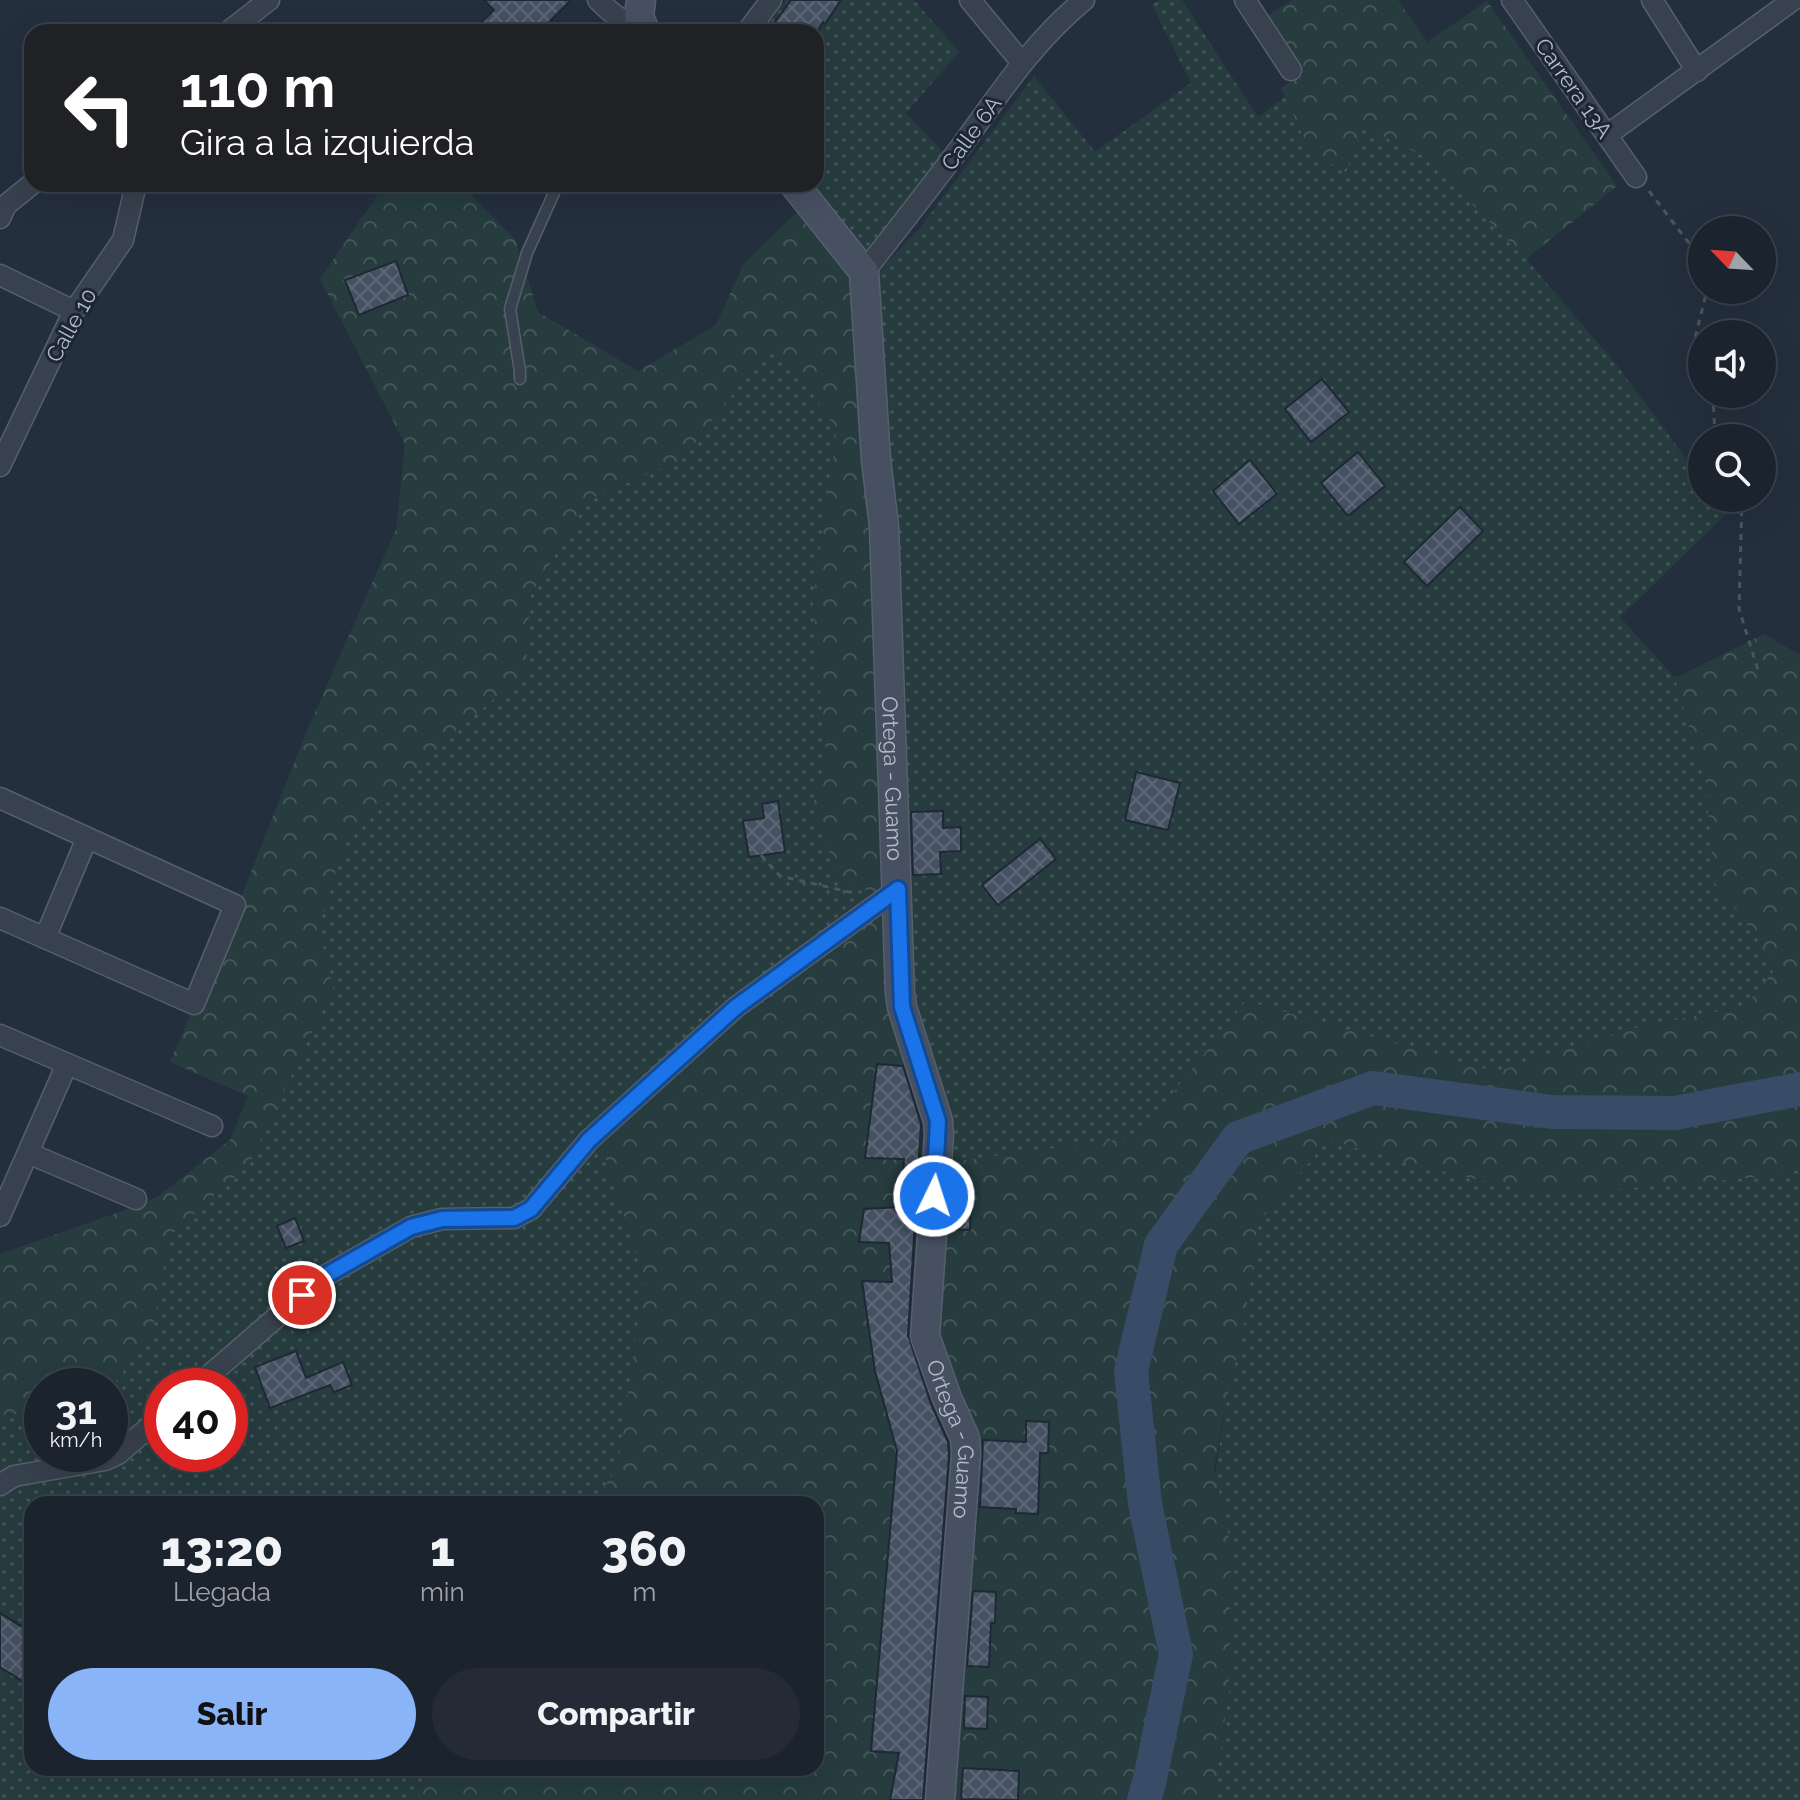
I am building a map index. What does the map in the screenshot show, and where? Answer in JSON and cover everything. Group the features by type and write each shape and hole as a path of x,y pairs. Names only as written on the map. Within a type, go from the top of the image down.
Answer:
{"street":[{"path":"238,24 269,0"},
{"path":"598,0 608,11 636,24"},
{"path":"753,24 771,0"},
{"path":"970,0 1022,63"},
{"path":"1245,0 1291,70"},
{"name":"Carrera 13A","path":"1512,0 1636,177"},
{"path":"1652,0 1697,71"},
{"path":"1607,135 1790,1"},
{"name":"Calle 6A","path":"864,272 1022,63 1075,3"},
{"path":"2,208 24,190"},
{"name":"Calle 10","path":"0,466 74,311 123,240 134,192"},
{"path":"800,192 864,272"},
{"name":"Ortega - Guamo","path":"864,272 876,460 884,526 890,894 902,1007 938,1121 939,1134 925,1336 965,1438 966,1455 940,1800"},
{"path":"0,275 74,311"},
{"path":"0,798 235,905 194,1004 0,918"},
{"path":"45,938 87,838"},
{"path":"218,1368 323,1277 411,1227 442,1219 514,1218 531,1209 589,1140 736,1007 890,894"},
{"path":"0,1035 212,1126"},
{"path":"0,1216 67,1064"},
{"path":"28,1153 136,1199"},
{"path":"0,1485 14,1476 105,1460 118,1454 144,1432"}],"lane":[{"path":"520,379 510,309 527,253 554,192"}],"path":[{"path":"1636,177 1688,242"},
{"path":"1742,512 1739,609 1758,670"},
{"path":"761,855 780,876 890,894"}],"green space":[{"path":"786,0 914,0 959,52 906,113 944,153 864,260 809,192 824,192 824,24 769,24"},
{"path":"1159,0 1182,0 1258,117 1285,97 1311,153 1346,172 1362,126 1427,158 1526,259 1615,363 1688,461 1688,512 1727,513 1620,617 1675,678 1706,783 1714,881 1778,966 1745,1006 1636,1028 1496,1072 1246,1001 1138,1137 946,1163 907,994 873,277 920,228 1034,76 1095,152 1191,83 1152,5"},
{"path":"1292,0 1398,0 1427,42 1487,1 1617,186 1526,259 1427,158 1362,126 1346,172 1311,153 1281,88 1303,75 1302,67 1269,15"},
{"path":"380,192 468,192 515,239 538,312 638,371 716,325 743,265 801,208 853,278 870,479 875,734 889,825 891,884 878,894 839,881 813,805 826,756 813,602 837,430 789,360 766,350 683,459 588,500 530,596 526,671 449,737 345,842 319,926 333,988 249,1164 169,1237 152,1334 126,1368 24,1368 24,1414 0,1415 0,1254 157,1197 230,1140 248,1096 170,1062 241,897 308,728 396,529 405,444 320,279"},
{"path":"766,350 789,359 837,430 813,602 826,756 813,805 878,894 890,902 632,1109 600,1140 644,1277 618,1466 598,1496 24,1496 24,1776 433,1776 416,1800 0,1800 0,1415 24,1414 24,1472 128,1472 126,1368 152,1334 169,1237 249,1164 333,988 319,926 345,842 449,737 526,671 530,597 588,500 683,459"},
{"path":"1764,634 1800,655 1800,1170 1760,1177 1606,1190 1523,1190 1328,1140 1258,1223 1245,1319 1214,1469 1231,1547 1229,1692 1215,1786 1209,1800 954,1800 965,1607 980,1507 974,1440 937,1351 946,1163 1138,1137 1246,1001 1496,1072 1636,1028 1745,1006 1778,966 1714,881 1706,783 1675,678"},
{"path":"890,902 910,1066 877,1065 865,1158 904,1159 900,1207 864,1209 859,1242 889,1243 892,1282 862,1282 875,1371 897,1451 871,1751 899,1753 890,1800 416,1800 433,1776 824,1776 824,1496 598,1496 618,1466 644,1277 600,1141 632,1109"},
{"path":"1328,1140 1523,1190 1606,1190 1760,1177 1800,1170 1800,1800 1209,1800 1215,1786 1229,1692 1231,1547 1215,1475 1226,1402 1245,1319 1258,1223"}],"building":[{"path":"484,0 571,0 547,24 480,24 494,10"},
{"path":"791,0 841,0 825,24 774,24"},
{"path":"396,261 408,295 359,315 345,280"},
{"path":"1322,379 1349,412 1311,442 1285,409"},
{"path":"1358,452 1385,486 1348,516 1321,483"},
{"path":"1250,460 1277,494 1239,524 1213,491"},
{"path":"1460,507 1483,531 1427,586 1404,562"},
{"path":"1136,772 1180,783 1168,830 1125,820"},
{"path":"778,801 785,852 749,857 743,821 764,818 762,804"},
{"path":"943,811 943,828 961,827 961,851 940,852 941,874 913,875 911,812"},
{"path":"1040,839 1056,859 998,905 982,885"},
{"path":"877,1064 903,1066 921,1124 908,1335 931,1404 948,1442 949,1455 923,1800 890,1800 899,1753 871,1751 897,1451 875,1371 862,1281 892,1282 889,1243 859,1242 864,1209 900,1207 904,1159 865,1158"},
{"path":"952,1198 971,1198 970,1230 949,1229"},
{"path":"295,1218 304,1241 286,1248 277,1226"},
{"path":"296,1351 306,1378 343,1362 352,1385 334,1392 330,1385 270,1408 255,1367"},
{"path":"1026,1421 1049,1422 1048,1453 1040,1453 1038,1514 980,1507 983,1440 1026,1442"},
{"path":"973,1591 996,1592 989,1667 967,1666"},
{"path":"0,1613 24,1628 24,1682 0,1667"},
{"path":"965,1696 988,1697 987,1729 964,1728"},
{"path":"963,1768 1019,1771 1018,1800 961,1799"}],"waterway":[{"path":"1144,1800 1176,1654 1145,1504 1131,1371 1161,1245 1238,1138 1373,1088 1552,1112 1675,1113 1800,1089"}],"route":[{"path":"302,1295 323,1277 411,1227 442,1219 514,1218 531,1209 589,1140 736,1007 898,889 902,1007 938,1121 934,1196"}]}
